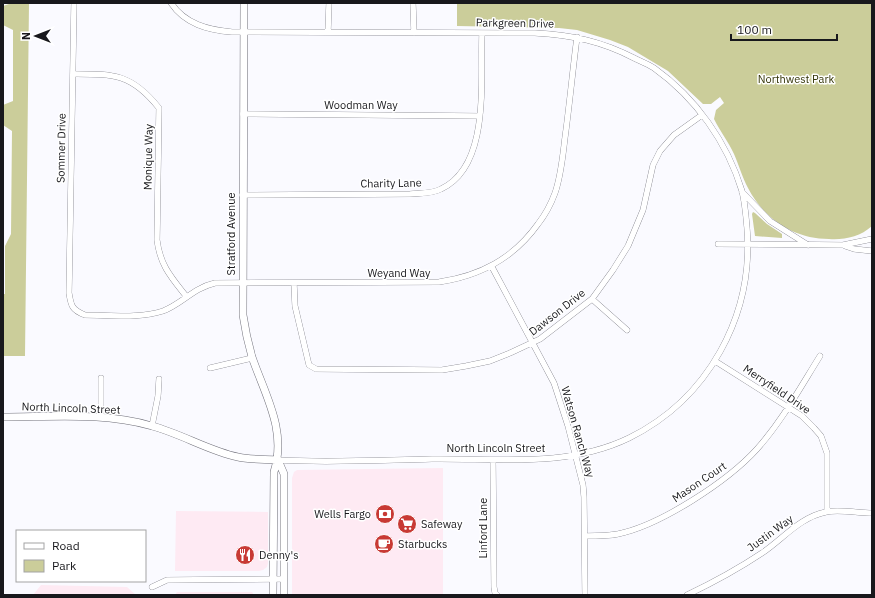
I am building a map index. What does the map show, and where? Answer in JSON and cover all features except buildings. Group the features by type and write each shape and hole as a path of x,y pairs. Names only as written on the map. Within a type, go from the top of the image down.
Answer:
{"street":[{"name":"Sommer Drive","path":"69,293 74,3"},
{"name":"Parkgreen Drive","path":"171,3 187,20 215,31 535,33 577,37 602,43 653,67 685,94 702,115 721,142 742,192 748,245"},
{"name":"Stratford Avenue","path":"244,3 242,195 243,314 246,338 252,358 274,414 279,442 278,460 274,472 273,595"},
{"path":"328,3 328,32"},
{"path":"413,3 414,33"},
{"name":"Charity Lane","path":"242,195 410,194 440,190 459,177 467,165 477,139 482,75 482,33"},
{"name":"Weyand Way","path":"69,293 71,305 76,312 85,315 141,315 164,310 176,304 196,290 210,284 242,282 439,282 453,280 492,267 510,255 529,236 547,212 555,193 562,167 577,37"},
{"name":"Monique Way","path":"73,74 111,74 124,78 137,86 152,99 158,108 158,253 168,274 186,296"},
{"name":"Woodman Way","path":"243,114 479,116"},
{"name":"Dawson Drive","path":"294,283 295,306 309,365 316,369 442,370 490,361 540,339 592,299 628,246 643,210 653,165 660,151 674,135 702,115"},
{"path":"742,192 770,221 808,245"},
{"path":"718,244 843,245 872,239"},
{"name":"North Lincoln Street","path":"3,417 101,417 127,420 152,426 224,453 239,457 278,460 550,460 595,451 614,445 648,427 668,413 684,399 701,380 715,361 729,335 740,303 746,274 748,245"},
{"path":"843,245 854,249 872,251"},
{"name":"Watson Ranch Way","path":"492,267 554,383 562,403 583,485 585,510 585,595"},
{"path":"592,299 627,330"},
{"name":"Mason Court","path":"585,536 618,534 630,531 667,514 703,494 729,476 756,450 788,407 820,356"},
{"path":"210,368 252,358"},
{"name":"Merryfield Drive","path":"715,361 802,416 814,428 824,442 827,453 827,512"},
{"path":"101,378 101,417"},
{"path":"152,426 158,396 159,379"},
{"name":"Stratford Avenue","path":"278,460 284,474 284,595"},
{"name":"Linford Lane","path":"493,460 494,587 497,595"},
{"name":"Justin Way","path":"687,595 706,586 762,553 798,524 812,516 827,512 872,513"},
{"path":"152,587 167,580 284,579"}],"shaded area":[{"path":"443,468 443,595 292,595 292,478 294,472 297,470"},
{"path":"176,511 268,512 267,567 259,571 175,571"},
{"path":"41,585 127,587 136,595 33,595"},
{"path":"177,592 252,592 254,595 175,595"}],"green space":[{"path":"12,3 29,3 25,356 3,356 5,246 11,234 12,131 3,125 3,105 13,101 13,30 3,25 3,6"},
{"name":"Northwest Park","path":"457,3 872,3 872,226 862,233 852,237 840,239 816,238 792,231 771,218 762,209 748,188 732,149 714,119 716,110 724,103 720,97 711,104 703,104 668,71 628,47 577,30 559,28 457,26"},
{"path":"753,212 782,234 782,238 755,236"}],"place":[{"name":"Wells Fargo","path":"385,514"},
{"name":"Safeway","path":"407,524"},
{"name":"Starbucks","path":"384,544"},
{"name":"Denny's","path":"245,555"}]}
